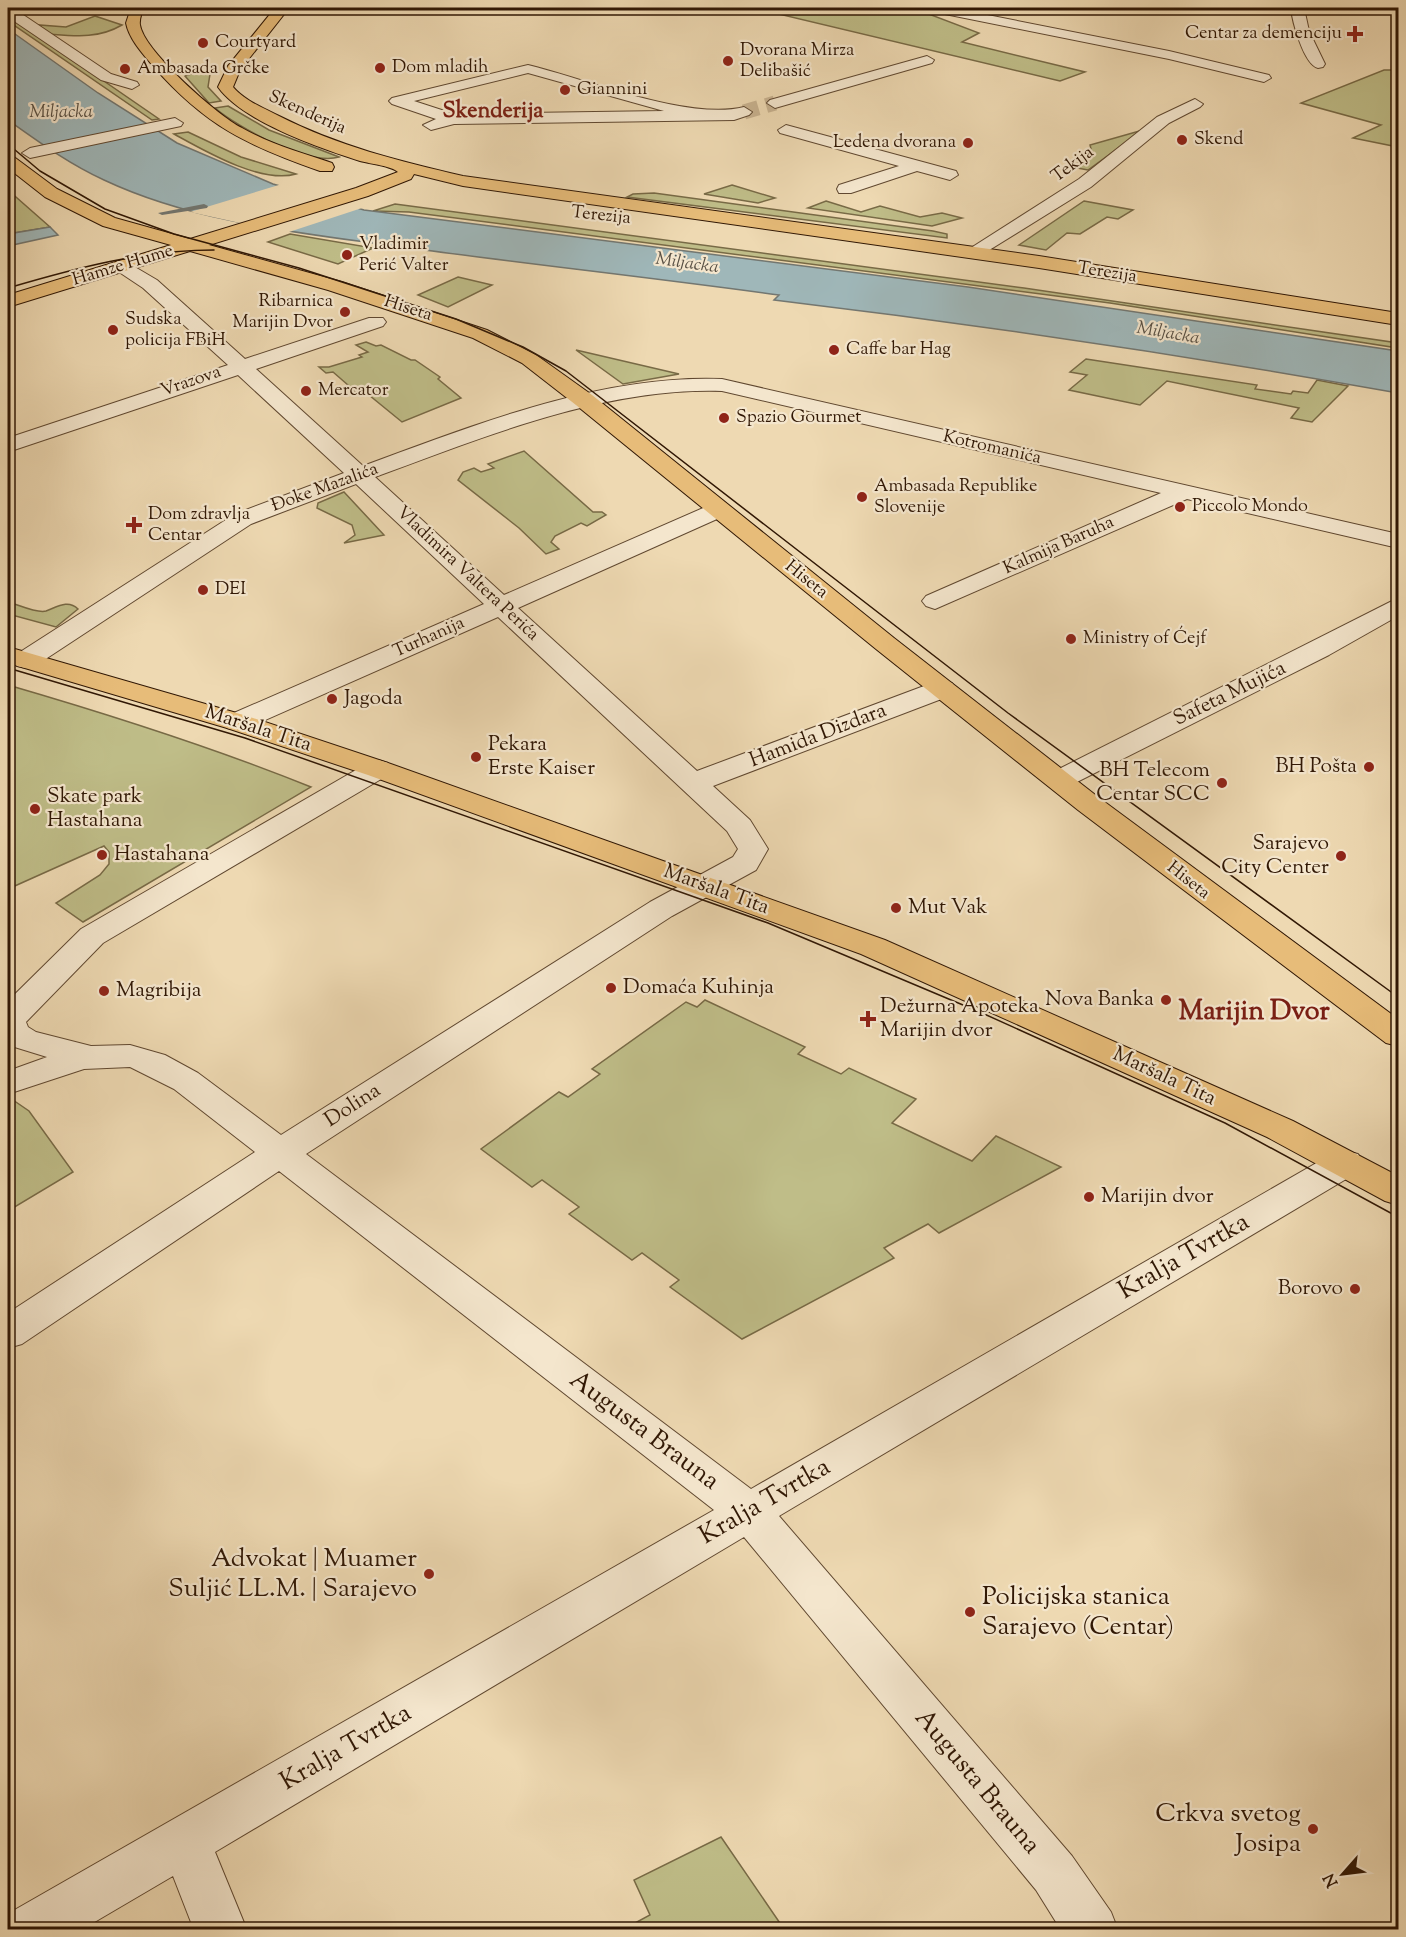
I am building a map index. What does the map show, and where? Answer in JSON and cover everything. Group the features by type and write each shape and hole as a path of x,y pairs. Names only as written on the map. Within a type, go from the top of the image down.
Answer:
{"main road":[{"path":"137,8 132,20 134,29 171,75 218,119 234,130 264,144 339,171"},
{"path":"213,70 232,69 282,8"},
{"path":"1393,8 1398,9"},
{"name":"Skenderija","path":"232,69 225,87 237,101 258,113 343,150 408,168"},
{"path":"171,75 190,71"},
{"name":"Hiseta","path":"8,160 51,193 79,209 158,237 335,286 480,334 529,359 584,400 942,689 1254,932 1398,1035"},
{"path":"359,176 408,168"},
{"path":"390,182 405,175 408,168"},
{"name":"Terezija","path":"408,168 472,183 972,253 1398,319"},
{"name":"Terezija","path":"359,176 589,216 815,232"},
{"name":"Hamze Hume","path":"8,301 120,257 158,237 359,176"},
{"name":"Hamze Hume","path":"120,257 191,245 390,182"},
{"name":"Maršala Tita","path":"16,657 237,722 378,769 873,947 1280,1129 1398,1192"}],"street":[{"path":"935,8 1158,53 1264,78"},
{"path":"1298,8 1302,31 1318,64"},
{"path":"8,11 106,77 132,85"},
{"path":"775,103 927,60"},
{"path":"453,119 397,101 524,64 694,115"},
{"path":"908,65 940,73"},
{"name":"Tekija","path":"972,253 1085,183 1163,120 1195,104"},
{"path":"538,118 572,109"},
{"path":"412,130 453,119 694,115 762,122 950,175"},
{"path":"30,153 167,125"},
{"path":"845,189 916,166"},
{"name":"Vladimira Valtera Perića","path":"120,257 360,475 739,826 753,849 745,863 703,885"},
{"name":"Vrazova","path":"8,445 376,322"},
{"name":"Kotromanića","path":"584,400 658,387 722,385 1398,541"},
{"name":"Đoke Mazalića","path":"16,657 243,519 447,443 584,400"},
{"name":"Kalmija Baruha","path":"935,601 1184,492"},
{"name":"Turhanija","path":"237,722 503,607 718,510"},
{"name":"Safeta Mujića","path":"1059,780 1320,649 1398,606"},
{"name":"Hamida Dizdara","path":"693,783 942,689"},
{"path":"93,1057 24,1040 13,1033 9,1021 26,1000 92,936 378,769"},
{"name":"Dolina","path":"8,1333 280,1153 661,909 703,885"},
{"path":"8,1083 93,1057 129,1056 159,1066 186,1081 280,1153"},
{"name":"Augusta Brauna","path":"280,1153 749,1512 1054,1874 1092,1929"},
{"name":"Kralja Tvrtka","path":"30,1929 185,1842 1345,1163"},
{"path":"185,1842 221,1929"}],"shaded area":[{"path":"754,8 913,8 979,33 962,42 1085,72 1060,81"},
{"path":"8,15 159,119 152,120 8,21"},
{"path":"95,16 122,25 104,33 77,36 48,34 39,25 66,27"},
{"path":"1384,70 1398,70 1398,147 1353,138 1381,125 1301,103"},
{"path":"197,72 210,74 208,87 221,101 209,103 185,76"},
{"path":"228,106 269,130 339,157 310,156 274,143 240,125 215,108"},
{"path":"1143,130 1088,170 1072,167 1092,153 1090,145"},
{"path":"188,132 241,157 296,174 282,176 250,170 217,157 174,134"},
{"path":"732,185 775,198 758,203 704,194"},
{"path":"8,190 50,227 8,234"},
{"path":"654,193 933,231 947,234 947,238 627,197 633,194"},
{"path":"826,201 861,212 880,206 920,217 942,213 962,218 932,226 808,208"},
{"path":"1084,201 1133,210 1118,219 1107,217 1080,234 1067,233 1046,250 1019,245"},
{"path":"395,204 1024,288 1398,343 1398,348 1110,303 409,212 373,211"},
{"path":"290,234 373,248 338,264 268,242"},
{"path":"458,277 492,285 448,307 418,295"},
{"path":"366,342 376,346 381,345 415,360 440,377 438,379 461,398 402,422 364,391 356,392 333,372 326,373 319,367 329,367 362,357 359,355 368,352 356,345"},
{"path":"576,350 679,374 623,384"},
{"path":"1086,359 1257,385 1255,389 1291,394 1293,391 1308,393 1317,380 1348,386 1312,422 1291,418 1299,408 1167,381 1140,405 1069,390 1087,375 1070,372"},
{"path":"524,451 593,512 602,512 606,515 587,526 581,523 555,536 551,542 559,549 546,554 519,528 458,480 463,472 474,468 481,472 494,468 488,464"},
{"path":"344,492 384,535 344,543 355,535 352,525 317,508 318,503"},
{"path":"8,602 42,612 66,604 78,609 56,627 8,614"},
{"name":"Hastahana","path":"8,685 161,732 311,787 83,922 56,903 100,875 109,864 109,852 104,846 8,889"},
{"path":"705,1000 805,1047 798,1054 841,1074 849,1068 916,1099 892,1123 972,1161 996,1136 1061,1167 939,1233 928,1224 884,1248 894,1258 742,1339 670,1287 679,1280 642,1253 632,1260 569,1214 579,1207 542,1180 532,1187 481,1149 559,1092 568,1097 600,1074 592,1069 686,1002 697,1007"},
{"path":"13,1100 29,1111 73,1172 8,1211 8,1101"},
{"path":"721,1837 784,1929 624,1929 650,1915 634,1880"}],"water":[{"name":"Miljacka","path":"8,29 98,93 177,143 273,184 364,210 968,287 1398,351 1398,393 1087,342 774,300 779,295 279,230 172,206 91,174 66,160 8,120"},
{"path":"50,227 58,235 8,246 8,234"}],"pier":[{"path":"282,184 365,207 286,233 190,212"}],"waterway":[{"path":"162,213 204,206"}],"tunnel":[{"path":"744,112 775,103"}],"tram line":[{"path":"8,144 40,171 105,209 174,234 299,268 456,319 523,347 566,371 1008,713 1398,997"},
{"path":"8,288 84,267 136,257 214,250"},
{"path":"8,668 245,738 768,923 982,1013 1225,1123 1398,1217"}],"place":[{"name":"Centar za demenciju","path":"1355,34"},
{"name":"Courtyard","path":"203,43"},
{"name":"Dvorana Mirza Delibašić","path":"728,61"},
{"name":"Dom mladih","path":"380,68"},
{"name":"Ambasada Grčke","path":"125,69"},
{"name":"Giannini","path":"565,90"},
{"name":"Skend","path":"1182,140"},
{"name":"Ledena dvorana","path":"968,143"},
{"name":"Vladimir Perić Valter","path":"347,255"},
{"name":"Ribarnica Marijin Dvor","path":"345,312"},
{"name":"Sudska policija FBiH","path":"113,330"},
{"name":"Caffe bar Hag","path":"834,350"},
{"name":"Mercator","path":"306,391"},
{"name":"Spazio Gourmet","path":"724,418"},
{"name":"Ambasada Republike Slovenije","path":"862,497"},
{"name":"Piccolo Mondo","path":"1180,507"},
{"name":"Dom zdravlja Centar","path":"134,525"},
{"name":"DEI","path":"203,590"},
{"name":"Ministry of Ćejf","path":"1071,639"},
{"name":"Jagoda","path":"332,699"},
{"name":"Pekara Erste Kaiser","path":"476,757"},
{"name":"BH Pošta","path":"1369,767"},
{"name":"BH Telecom Centar SCC","path":"1222,783"},
{"name":"Skate park Hastahana","path":"35,809"},
{"name":"Hastahana","path":"102,855"},
{"name":"Sarajevo City Center","path":"1341,856"},
{"name":"Mut Vak","path":"896,908"},
{"name":"Domaća Kuhinja","path":"611,988"},
{"name":"Magribija","path":"104,991"},
{"name":"Nova Banka","path":"1166,1000"},
{"name":"Dežurna Apoteka Marijin dvor","path":"868,1019"},
{"name":"Marijin dvor","path":"1089,1197"},
{"name":"Borovo","path":"1355,1289"},
{"name":"Advokat | Muamer Suljić LL.M. | Sarajevo","path":"429,1574"},
{"name":"Policijska stanica Sarajevo (Centar)","path":"970,1612"},
{"name":"Crkva svetog Josipa","path":"1313,1829"}],"district":[{"name":"Skenderija","path":"493,112"},
{"name":"Marijin Dvor","path":"1254,1012"}]}
